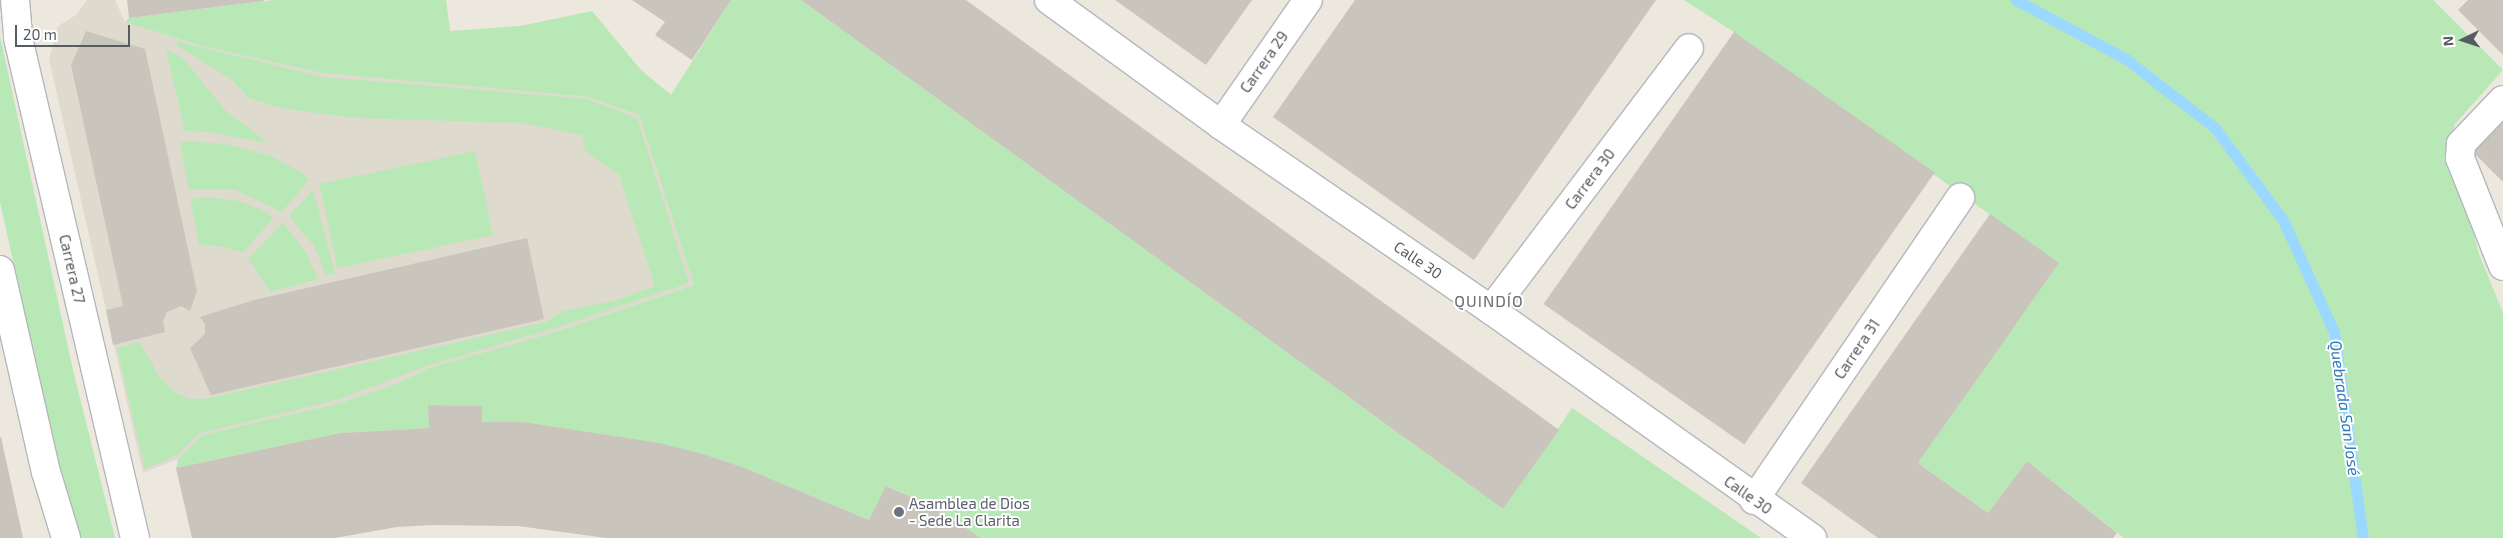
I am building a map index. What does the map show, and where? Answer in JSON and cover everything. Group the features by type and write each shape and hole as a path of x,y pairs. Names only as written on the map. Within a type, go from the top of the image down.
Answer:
{"street":[{"name":"Carrera 27","path":"15,0 18,38 134,538"},
{"name":"Calle 30","path":"1049,0 1221,124 1491,310 1754,500 1812,538"},
{"name":"Carrera 29","path":"1221,124 1308,0"},
{"name":"Carrera 30","path":"1491,310 1689,48"},
{"path":"2503,100 2461,144 2460,158 2503,266"},
{"name":"Carrera 31","path":"1754,500 1960,198"},
{"path":"0,270 46,472 66,538"}],"shaded area":[{"path":"87,0 115,0 125,22 201,46 322,73 588,97 639,115 694,285 552,333 429,368 396,384 340,403 202,435 178,459 143,473 49,59 58,26 76,15"}],"green space":[{"path":"273,0 446,0 450,31 520,26 592,11 641,70 671,95 731,0 801,0 1503,509 1572,408 1761,538 981,538 930,505 887,486 869,520 745,468 703,454 482,422 482,406 428,405 429,428 340,433 176,468 178,459 202,435 340,403 396,384 429,368 552,333 694,285 639,115 588,97 322,73 201,46 125,22 129,18"},
{"path":"1684,0 2433,0 2503,70 2455,124 2450,144 2479,254 2503,313 2503,538 2124,538 2027,461 1988,513 1918,463 2058,263 1734,32"},
{"path":"0,36 73,370 115,538 79,538 69,515 0,202"},
{"path":"179,42 322,77 587,99 637,118 689,283 552,329 429,365 340,399 200,433 177,455 145,469 117,348 140,342 159,376 176,393 190,399 210,398 546,322 563,311 616,300 655,286 619,175 585,151 582,135 521,123 355,118 279,108 249,98 232,80 175,44"},
{"path":"166,50 182,57 226,111 268,143 208,132 185,131"},
{"path":"191,141 231,145 271,156 301,172 309,180 282,212 235,190 189,190 180,143"},
{"path":"475,151 493,235 337,268 319,184"},
{"path":"313,190 335,273 326,275 314,246 289,216"},
{"path":"208,197 239,201 263,210 273,218 243,253 224,247 199,244 190,199"},
{"path":"283,223 304,249 318,279 271,292 248,259"}],"building":[{"path":"127,0 264,0 264,1 129,18"},
{"path":"632,0 731,0 692,60 655,35 665,22"},
{"path":"801,0 966,0 1559,430 1503,509"},
{"path":"1115,0 1252,0 1206,65"},
{"path":"1355,0 1656,0 1474,260 1273,117"},
{"path":"2468,0 2503,0 2503,55 2458,10"},
{"path":"86,31 145,49 197,291 190,311 181,306 167,312 163,321 165,332 113,345 106,310 123,306 71,65"},
{"path":"1734,32 1935,173 1744,444 1544,304"},
{"path":"2503,118 2503,182 2472,151"},
{"path":"1990,214 2059,263 1918,463 1988,513 2027,461 2117,533 2113,538 1878,538 1801,483"},
{"path":"527,238 544,319 211,395 190,348 205,334 205,324 200,317 254,300"},
{"path":"428,405 482,406 482,422 523,422 659,443 703,454 745,468 869,520 886,486 930,505 981,538 606,538 518,526 433,525 397,527 335,538 192,538 176,468 340,433 429,428"},
{"path":"1,437 23,538 0,538"}],"waterway":[{"name":"Quebrada San José","path":"2016,0 2126,59 2215,128 2283,220 2334,332 2363,538"}],"place":[{"name":"Asamblea de Dios - Sede La Clarita","path":"899,512"}],"district":[{"name":"QUINDÍO","path":"1489,301"}]}
